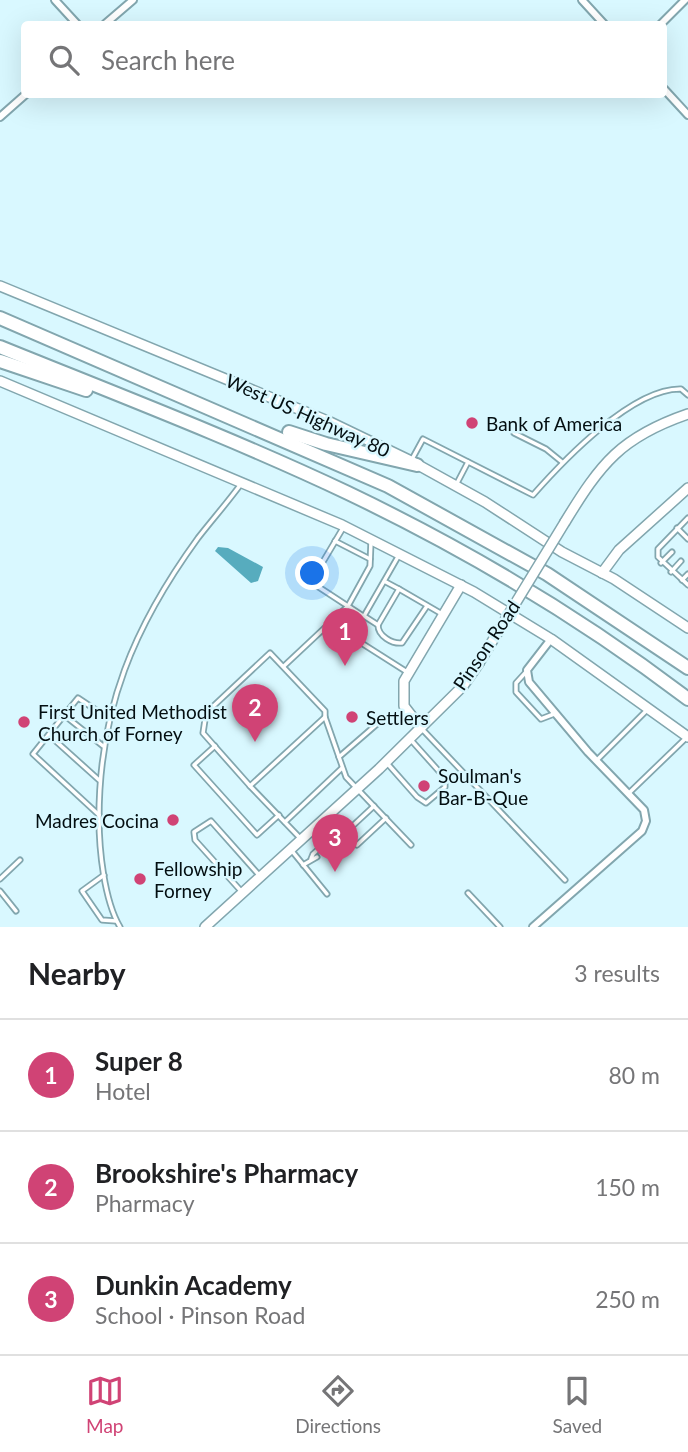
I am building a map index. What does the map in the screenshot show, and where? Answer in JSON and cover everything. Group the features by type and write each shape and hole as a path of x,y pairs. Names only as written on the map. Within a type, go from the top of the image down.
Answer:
{"highway":[{"path":"0,318 358,471 466,527 564,584 688,668"},
{"path":"0,347 339,489 453,548 556,609 688,699"},
{"path":"0,361 190,425"},
{"path":"218,410 260,421 310,440 414,463"}],"main road":[{"name":"West US Highway 80","path":"0,286 330,422 414,463 456,485 687,627"},
{"path":"0,381 344,526 461,585 551,639 688,737"},
{"name":"Pinson Road","path":"205,927 386,762 463,685 593,477 614,455 644,431 688,414"},
{"path":"602,573 619,550 688,488"},
{"path":"421,728 403,699 407,673 461,585"}],"street":[{"path":"55,0 74,21"},
{"path":"108,21 133,0"},
{"path":"582,0 601,21"},
{"path":"664,21 685,0"},
{"path":"667,93 688,115"},
{"path":"0,117 21,98"},
{"path":"533,927 645,826 644,810 596,761 529,682 527,670 551,639"},
{"path":"542,919 548,927"}],"lane":[{"path":"414,463 423,439 533,495 562,462 640,402 672,389 681,389 688,395"},
{"path":"514,433 546,449 562,462"},
{"path":"456,485 468,462"},
{"path":"120,927 104,875 99,815 99,780 108,719 127,659 144,624 199,537 242,483"},
{"path":"688,518 658,549 661,563 688,585"},
{"path":"344,526 311,582 378,625 381,634 392,642 402,643 427,606"},
{"path":"677,528 687,538 682,542"},
{"path":"335,541 370,559"},
{"path":"284,666 348,606 370,566 371,541"},
{"path":"661,563 672,552"},
{"path":"364,616 399,555"},
{"path":"671,572 681,561"},
{"path":"682,580 688,574"},
{"path":"384,581 442,614"},
{"path":"378,625 399,589"},
{"path":"337,617 352,637 407,673"},
{"path":"302,839 203,733 206,713 270,653 325,711 325,718 346,777 411,845"},
{"path":"527,670 516,683 516,692 541,719 555,712"},
{"path":"99,815 33,754 79,698 108,719"},
{"path":"596,761 649,709"},
{"path":"339,757 384,718 408,711"},
{"path":"64,715 103,746"},
{"path":"250,786 325,718"},
{"path":"421,728 565,880"},
{"path":"49,735 99,780"},
{"path":"628,794 688,737"},
{"path":"386,762 416,797 426,803 445,788 445,778 410,738"},
{"path":"215,746 194,765 257,835 279,815"},
{"path":"285,822 343,768"},
{"path":"345,833 374,806"},
{"path":"329,815 357,845 386,818"},
{"path":"243,893 195,840 194,832 204,822 211,821 261,877"},
{"path":"319,823 330,839 344,850"},
{"path":"326,849 330,839"},
{"path":"312,859 330,839"},
{"path":"290,850 327,894"},
{"path":"303,865 317,856"},
{"path":"0,879 20,860"},
{"path":"104,875 82,891 102,920 116,921"},
{"path":"0,891 16,911"},
{"path":"468,893 500,927"}],"water":[{"path":"218,547 228,548 263,567 258,581 251,583 215,551"}],"place":[{"name":"Bank of America","path":"472,423"},
{"name":"Super 8","path":"345,666"},
{"name":"Settlers","path":"352,717"},
{"name":"First United Methodist Church of Forney","path":"24,722"},
{"name":"Brookshire's Pharmacy","path":"255,742"},
{"name":"Soulman's Bar-B-Que","path":"424,786"},
{"name":"Madres Cocina","path":"173,820"},
{"name":"Dunkin Academy","path":"335,872"},
{"name":"Fellowship Forney","path":"140,879"}]}
